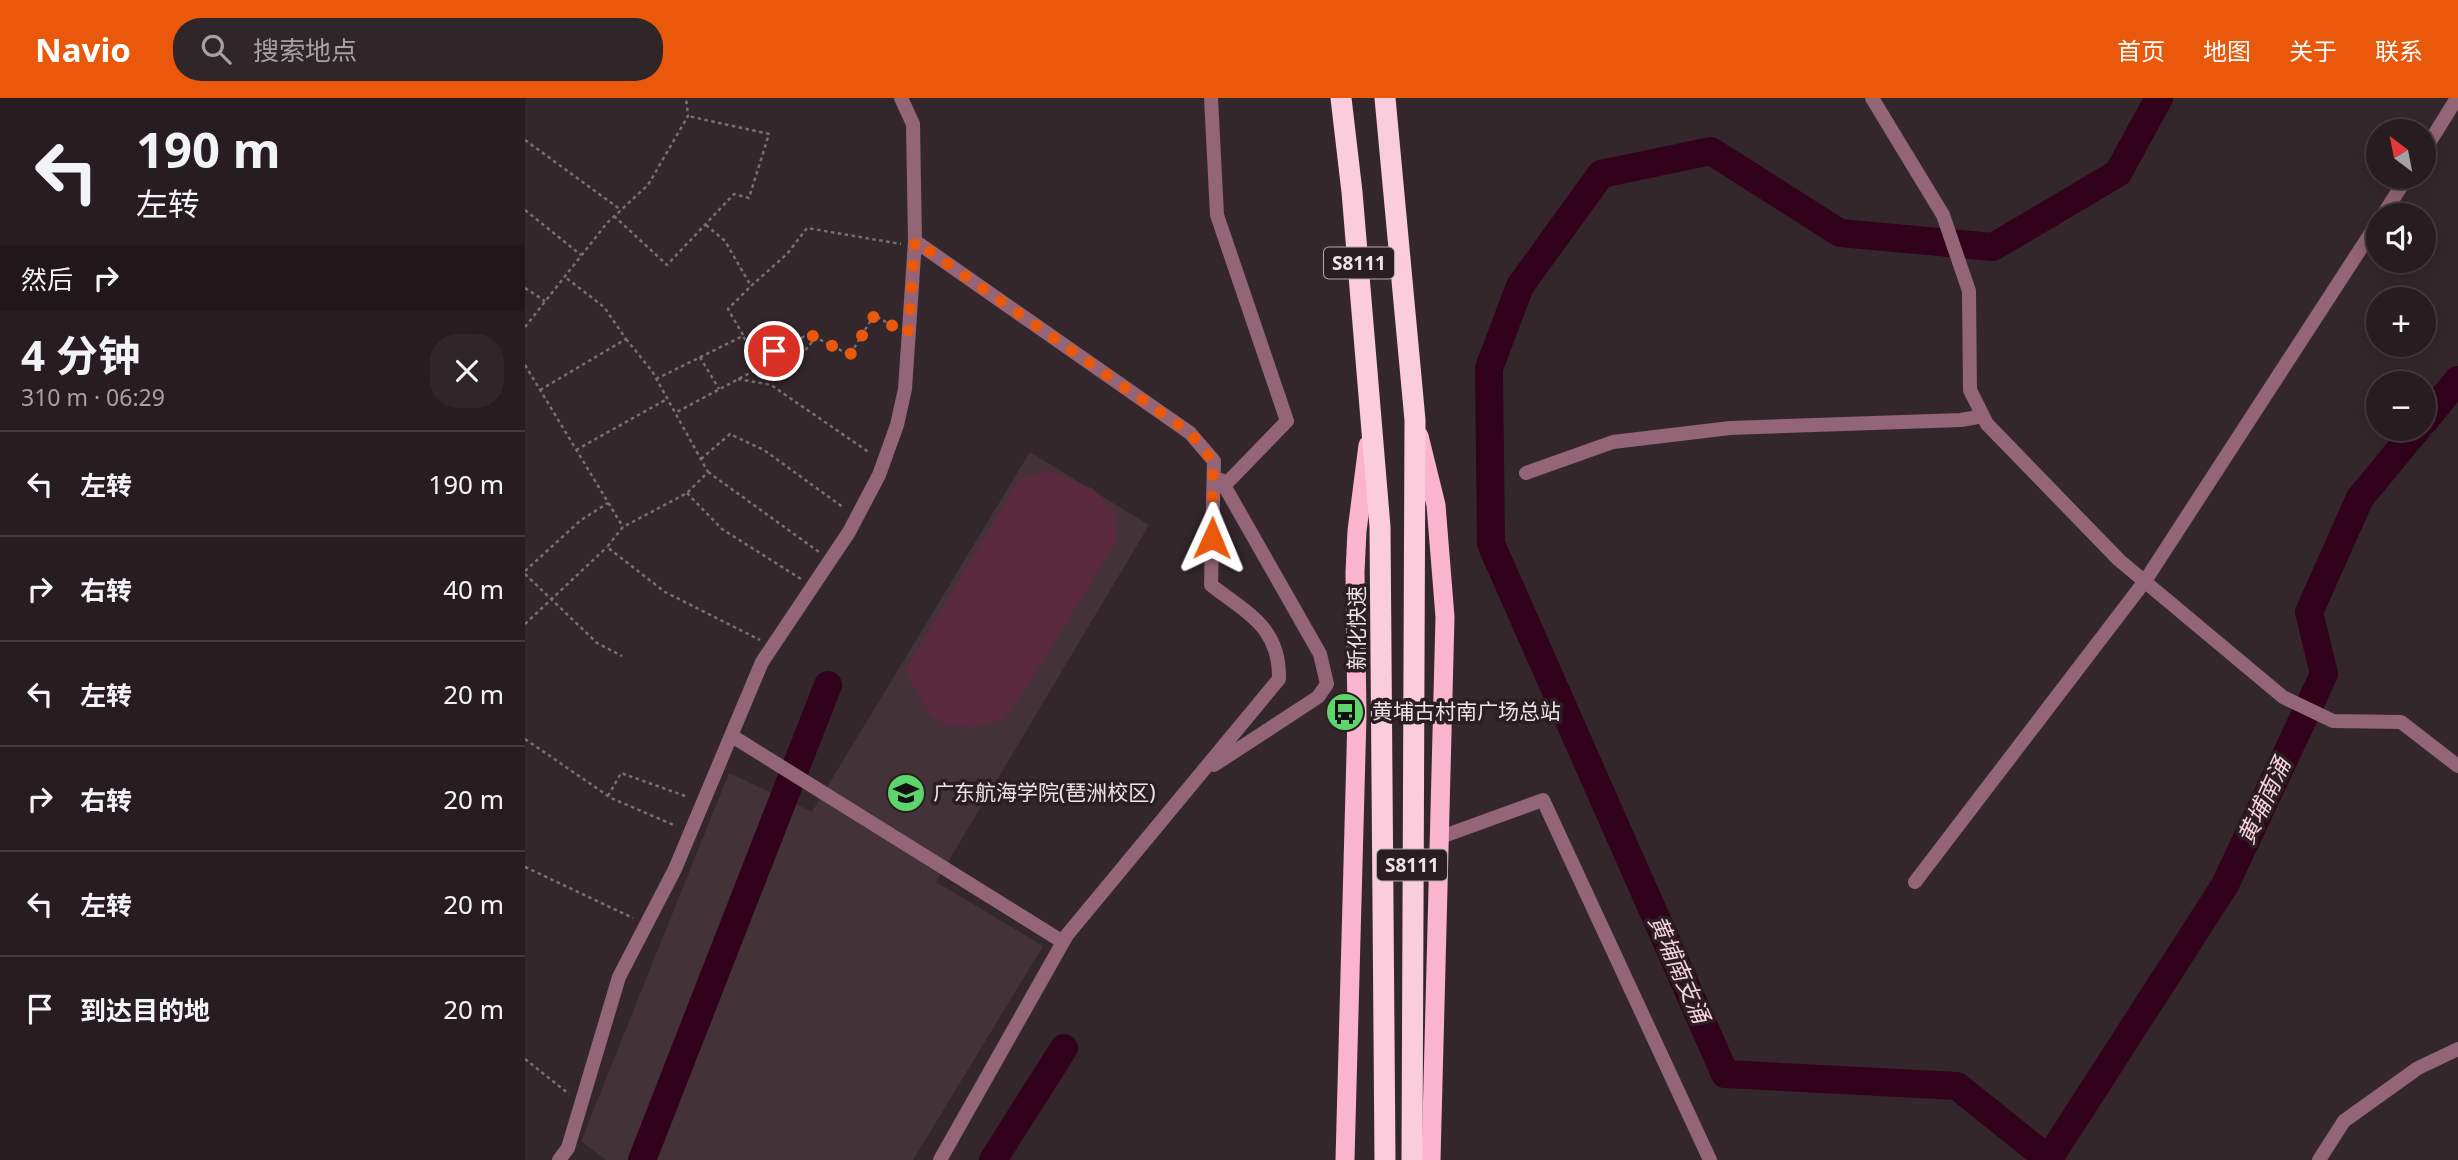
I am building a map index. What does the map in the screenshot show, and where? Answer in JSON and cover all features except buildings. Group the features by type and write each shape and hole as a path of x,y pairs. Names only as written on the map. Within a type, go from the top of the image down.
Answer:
{"highway":[{"name":"新化快速","path":"1341,98 1352,192 1381,571 1380,881 1385,1160"},
{"name":"S8111","path":"1385,98 1415,420 1412,1160"},
{"path":"1415,420 1436,505 1443,582 1445,656 1431,1160"},
{"path":"1345,1160 1357,716 1355,572 1357,531 1370,428"}],"street":[{"path":"559,1160 568,1148 619,977 691,832 772,646 857,517 884,462 897,425 905,388 914,243 913,124 901,98"},
{"path":"1211,98 1217,215 1287,421 1224,485"},
{"path":"1871,98 1943,215 1969,291 1970,390 1987,424 2119,559 2283,698 2333,721 2401,722 2458,766"},
{"path":"2436,131 2457,98"},
{"path":"1916,882 2145,581 2366,240"},
{"path":"914,243 1190,433 1213,461 1211,585 1266,629 1279,655 1279,679 1063,942 940,1160"},
{"path":"1526,473 1613,442 1730,428 1961,420 1983,416"},
{"path":"1201,774 1318,697 1327,684 1319,654 1213,468"},
{"path":"732,736 1063,942"},
{"path":"1441,837 1543,800 1710,1160"},
{"path":"2319,1160 2344,1121 2418,1068 2458,1049"}],"path":[{"path":"525,327 614,216 648,185 688,116 686,98"},
{"path":"614,216 667,265 734,194 749,198 769,134 688,116"},
{"path":"525,140 621,210"},
{"path":"525,210 581,256"},
{"path":"706,225 725,241 751,286"},
{"path":"675,413 761,367 728,309 787,254 807,228 914,243"},
{"path":"565,276 604,307 656,379 708,472 830,559"},
{"path":"525,288 545,301"},
{"path":"757,359 809,334 850,355 874,316 908,334"},
{"path":"656,379 743,336"},
{"path":"754,370 786,374 816,337"},
{"path":"540,390 627,339"},
{"path":"700,357 719,389"},
{"path":"525,365 622,527"},
{"path":"738,379 771,385 884,462"},
{"path":"576,450 667,399"},
{"path":"701,459 730,434 764,450 857,517"},
{"path":"525,624 607,547 622,527 687,494 708,472"},
{"path":"687,494 722,529 811,586"},
{"path":"608,503 581,520 525,572 597,643 622,656"},
{"path":"607,547 665,592 772,646"},
{"path":"525,739 608,796 691,832"},
{"path":"608,796 621,772 703,803"},
{"path":"525,867 647,924"},
{"path":"525,1059 582,1104"}],"shaded area":[{"name":"广东航海学院(琶洲校区)","path":"1030,452 1149,525 936,882 1043,946 913,1160 606,1160 581,1141 729,773 812,812"},
{"path":"1049,470 1093,489 1115,512 1116,542 1021,697 1003,719 978,727 946,726 930,715 905,670 1019,479"}],"waterway":[{"path":"2048,1159 1957,1086 1725,1074 1491,544 1489,368 1520,286 1601,174 1711,151 1840,233 1993,247 2118,173 2159,98"},
{"name":"黄埔南涌","path":"2436,407 2458,380"},
{"name":"黄埔南涌","path":"2048,1160 2225,885 2324,674 2309,612 2360,498 2407,441"},
{"path":"642,1160 828,685"},
{"name":"黄埔南支涌","path":"993,1160 1064,1048"}],"place":[{"name":"黄埔古村南广场总站","path":"1345,712"},
{"name":"广东航海学院(琶洲校区)","path":"906,793"}],"route":[{"path":"774,351 809,334 850,355 874,316 908,334 915,241 1190,433 1213,461 1212,538"}]}
